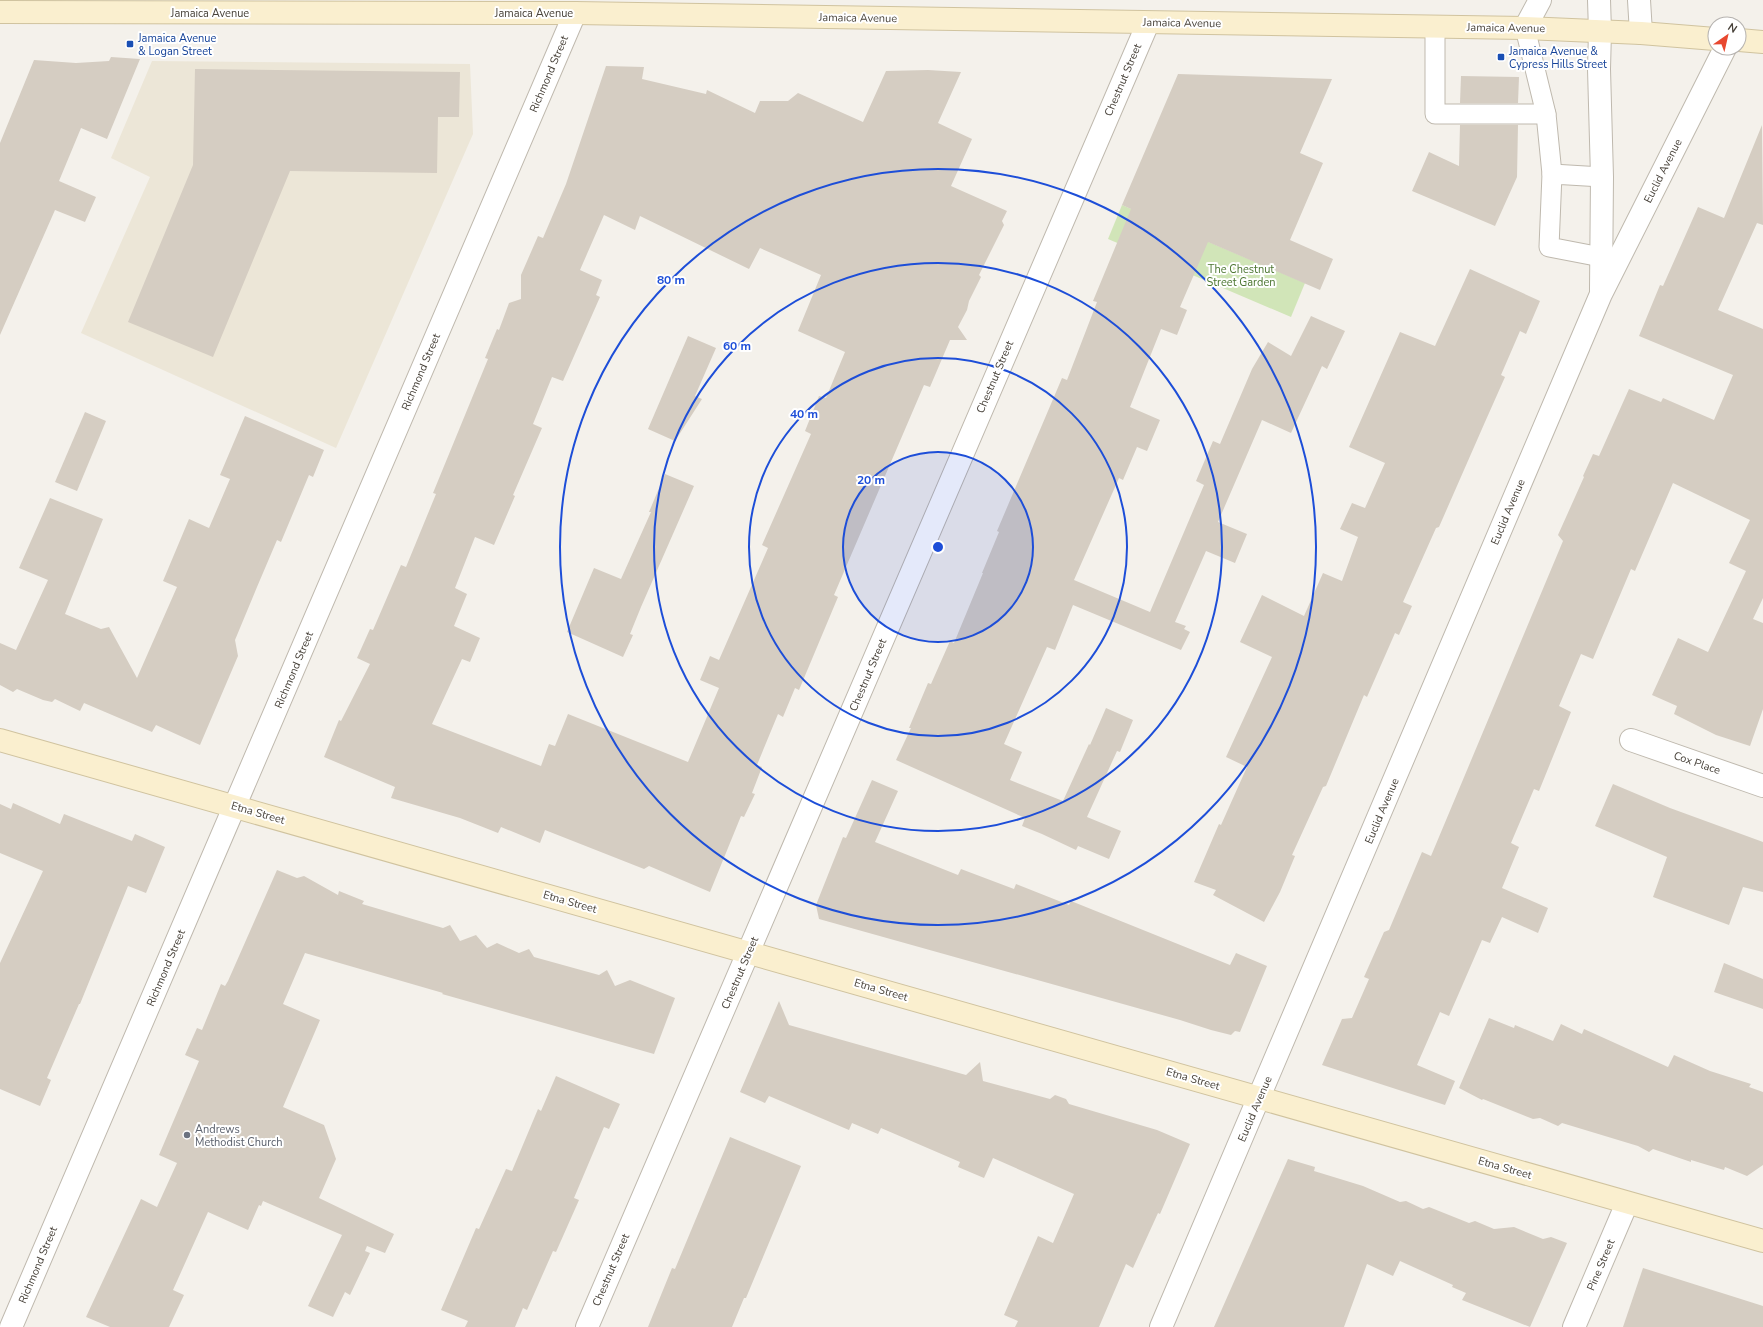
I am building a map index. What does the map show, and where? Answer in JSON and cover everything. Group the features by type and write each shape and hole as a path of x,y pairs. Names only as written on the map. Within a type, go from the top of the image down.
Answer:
{"main road":[{"name":"Jamaica Avenue","path":"1,15 575,13 1525,28 1641,33 1707,38"},
{"path":"1747,41 1763,42"},
{"name":"Etna Street","path":"0,740 1763,1241"}],"street":[{"path":"1525,28 1540,0"},
{"name":"Euclid Avenue","path":"1599,0 1602,177 1601,294"},
{"path":"1639,0 1641,33"},
{"name":"Richmond Street","path":"11,1327 575,13"},
{"name":"Chestnut Street","path":"587,1327 1148,23"},
{"name":"Euclid Avenue","path":"1161,1327 1601,294 1721,56"},
{"name":"Cox Place","path":"1631,740 1763,786"},
{"name":"Pine Street","path":"1574,1327 1628,1203"}],"lane":[{"path":"1435,27 1435,114 1546,114"},
{"path":"1525,28 1546,114 1552,174 1548,247 1601,257"},
{"path":"1552,174 1602,177"}],"shaded area":[{"path":"152,61 470,64 473,134 336,448 81,333 150,177 111,158"}],"green space":[{"name":"The Chestnut Street Garden","path":"1122,205 1305,283 1291,317 1108,239"}],"building":[{"path":"111,57 140,59 107,139 81,128 59,181 96,197 85,222 55,210 0,335 0,143 34,60 76,63 109,61"},
{"path":"606,66 644,67 642,79 706,94 707,90 755,113 760,101 788,101 798,93 863,122 886,71 928,70 961,72 938,123 972,139 951,186 1007,211 1002,221 1004,225 979,275 981,277 958,327 967,340 950,340 930,387 924,385 834,595 838,597 799,690 795,688 783,717 778,714 757,765 762,767 752,793 755,794 744,817 741,816 710,892 649,866 644,869 545,830 540,843 501,827 498,833 460,818 391,798 395,787 324,757 339,720 341,721 370,664 357,658 370,629 373,630 401,565 406,567 436,494 433,493 488,359 485,358 497,329 499,330 509,303 521,299 521,275 538,236 543,238 566,184","holes":["604,215 635,230 640,216 749,269 760,248 821,275 798,331 845,352 826,398 819,396 805,431 811,434 762,545 768,548 719,660 710,656 700,680 719,688 688,762 568,714 555,746 549,744 541,766 432,724 462,659 470,662 480,638 454,626 467,594 455,588 475,537 494,545 515,496 513,495 542,428 533,424 552,377 563,381 600,297 596,295 602,280 580,270"]},
{"path":"195,69 460,72 459,117 438,117 437,173 290,171 213,357 128,322 193,165"},
{"path":"1178,74 1332,79 1300,153 1323,163 1290,240 1333,259 1320,290 1208,242 1180,307 1187,310 1177,335 1161,329 1130,407 1160,420 1147,451 1137,447 1123,480 1119,478 1074,580 1150,612 1204,485 1196,481 1213,441 1220,444 1252,369 1268,342 1291,356 1311,316 1345,331 1327,369 1322,366 1291,433 1262,420 1218,522 1247,534 1235,563 1206,551 1175,622 1186,626 1184,629 1190,632 1181,650 1073,605 1055,650 1047,647 1004,744 1022,752 1010,780 1063,801 1106,708 1133,720 1120,752 1117,751 1087,817 1121,831 1109,859 1078,846 1076,850 1022,826 1025,818 896,760 911,728 909,728 928,683 931,684 950,641 954,643 999,532 997,531 1062,378 1067,380 1097,302 1093,301 1131,209 1122,205"},
{"path":"1461,76 1519,77 1518,103 1460,103"},
{"path":"1460,125 1518,125 1517,177 1495,226 1412,191 1429,152 1459,166"},
{"path":"1762,125 1763,225 1757,223 1718,310 1763,329 1763,598 1753,619 1763,623 1763,709 1750,746 1716,735 1674,714 1677,706 1652,695 1678,638 1708,652 1746,571 1729,563 1750,520 1673,483 1635,571 1631,569 1593,659 1581,654 1559,706 1571,712 1539,791 1534,789 1511,843 1519,847 1502,888 1548,908 1538,933 1502,917 1490,943 1482,940 1449,1016 1440,1012 1417,1065 1455,1081 1445,1105 1322,1065 1342,1019 1352,1018 1369,979 1364,977 1384,932 1389,930 1422,852 1431,856 1563,541 1558,535 1584,477 1583,476 1593,454 1599,456 1629,389 1661,402 1663,398 1714,420 1733,375 1639,336 1660,285 1663,286 1698,207 1724,218"},
{"path":"1470,269 1540,301 1526,334 1520,331 1501,375 1505,377 1439,527 1436,528 1403,602 1412,606 1399,635 1395,633 1367,697 1364,695 1326,786 1323,787 1292,855 1295,856 1280,892 1264,922 1213,895 1216,890 1194,882 1219,824 1221,825 1247,767 1226,757 1272,657 1240,642 1262,595 1304,616 1323,573 1342,581 1358,537 1340,529 1352,503 1365,508 1385,463 1349,447 1400,332 1435,346"},
{"path":"688,336 716,348 695,396 702,399 675,441 648,429"},
{"path":"85,412 106,421 77,491 55,482"},
{"path":"245,416 324,450 313,477 309,475 281,542 277,540 257,587 235,640 238,656 200,745 156,725 152,732 84,703 80,711 55,699 52,702 43,700 17,689 13,692 0,685 0,643 16,650 48,580 19,568 50,498 103,519 65,614 101,629 109,627 137,678 177,587 163,581 189,519 209,528 230,479 220,475"},
{"path":"665,474 694,486 641,607 630,634 633,635 623,657 567,632 594,568 621,579 651,512 649,512"},
{"path":"872,780 898,791 875,842 958,875 961,869 1014,889 1016,884 1069,905 1071,901 1230,965 1236,953 1267,966 1240,1032 1235,1031 1231,1035 1211,1030 819,919 816,905 843,837 846,838"},
{"path":"1613,784 1670,808 1763,842 1763,892 1743,887 1729,925 1653,897 1667,857 1595,826"},
{"path":"13,803 60,824 64,814 132,841 135,834 165,847 146,893 128,886 80,1004 47,1078 51,1080 40,1106 0,1089 0,963 43,871 0,853 0,804 11,809"},
{"path":"277,870 297,878 304,876 338,895 339,891 364,901 362,904 443,928 450,925 460,941 476,935 487,948 497,943 519,953 529,949 534,957 599,975 607,970 615,986 630,980 675,998 654,1054 442,994 443,993 305,953 283,1004 320,1020 283,1107 324,1125 336,1159 319,1198 394,1234 385,1253 367,1246 365,1251 370,1253 350,1295 345,1292 333,1317 308,1306 342,1235 263,1201 261,1206 259,1205 248,1230 208,1212 173,1290 184,1295 169,1327 110,1327 86,1317 141,1199 157,1207 177,1163 159,1155 199,1061 185,1055 197,1028 202,1030 221,984 225,986 228,981"},
{"path":"1724,963 1763,979 1763,1009 1714,992"},
{"path":"779,1001 789,1025 966,1075 980,1062 983,1081 1050,1099 1055,1095 1066,1099 1069,1104 1157,1130 1190,1144 1160,1214 1158,1213 1133,1268 1126,1264 1099,1327 1015,1327 1018,1321 1004,1315 1038,1236 1053,1243 1074,1194 993,1158 984,1178 958,1167 960,1162 881,1128 878,1134 852,1123 849,1130 769,1096 765,1103 740,1092"},
{"path":"1489,1018 1514,1028 1515,1025 1553,1041 1561,1024 1582,1034 1584,1029 1668,1067 1674,1055 1710,1071 1751,1084 1749,1087 1763,1092 1763,1165 1747,1176 1725,1167 1724,1170 1691,1160 1691,1162 1653,1149 1649,1152 1638,1146 1562,1123 1558,1126 1540,1118 1533,1119 1483,1099 1482,1100 1459,1088"},
{"path":"556,1076 620,1104 609,1129 604,1127 574,1198 579,1200 556,1252 553,1251 527,1310 523,1308 515,1327 465,1327 468,1321 441,1310 476,1228 479,1229 506,1169 512,1171 538,1109 541,1111"},
{"path":"730,1137 801,1166 746,1298 744,1298 732,1327 648,1327 672,1268 675,1269"},
{"path":"1288,1159 1315,1167 1314,1171 1363,1186 1400,1202 1406,1201 1423,1209 1429,1207 1469,1223 1475,1221 1494,1229 1514,1227 1543,1239 1551,1237 1567,1243 1530,1327 1462,1300 1466,1293 1452,1287 1453,1285 1400,1261 1393,1276 1367,1264 1344,1327 1214,1327"},
{"path":"1643,1268 1763,1306 1763,1327 1623,1327"}],"place":[{"name":"Jamaica Avenue & Logan Street","path":"130,44"},
{"name":"Jamaica Avenue & Cypress Hills Street","path":"1501,57"},
{"name":"Andrews Methodist Church","path":"187,1135"}]}
